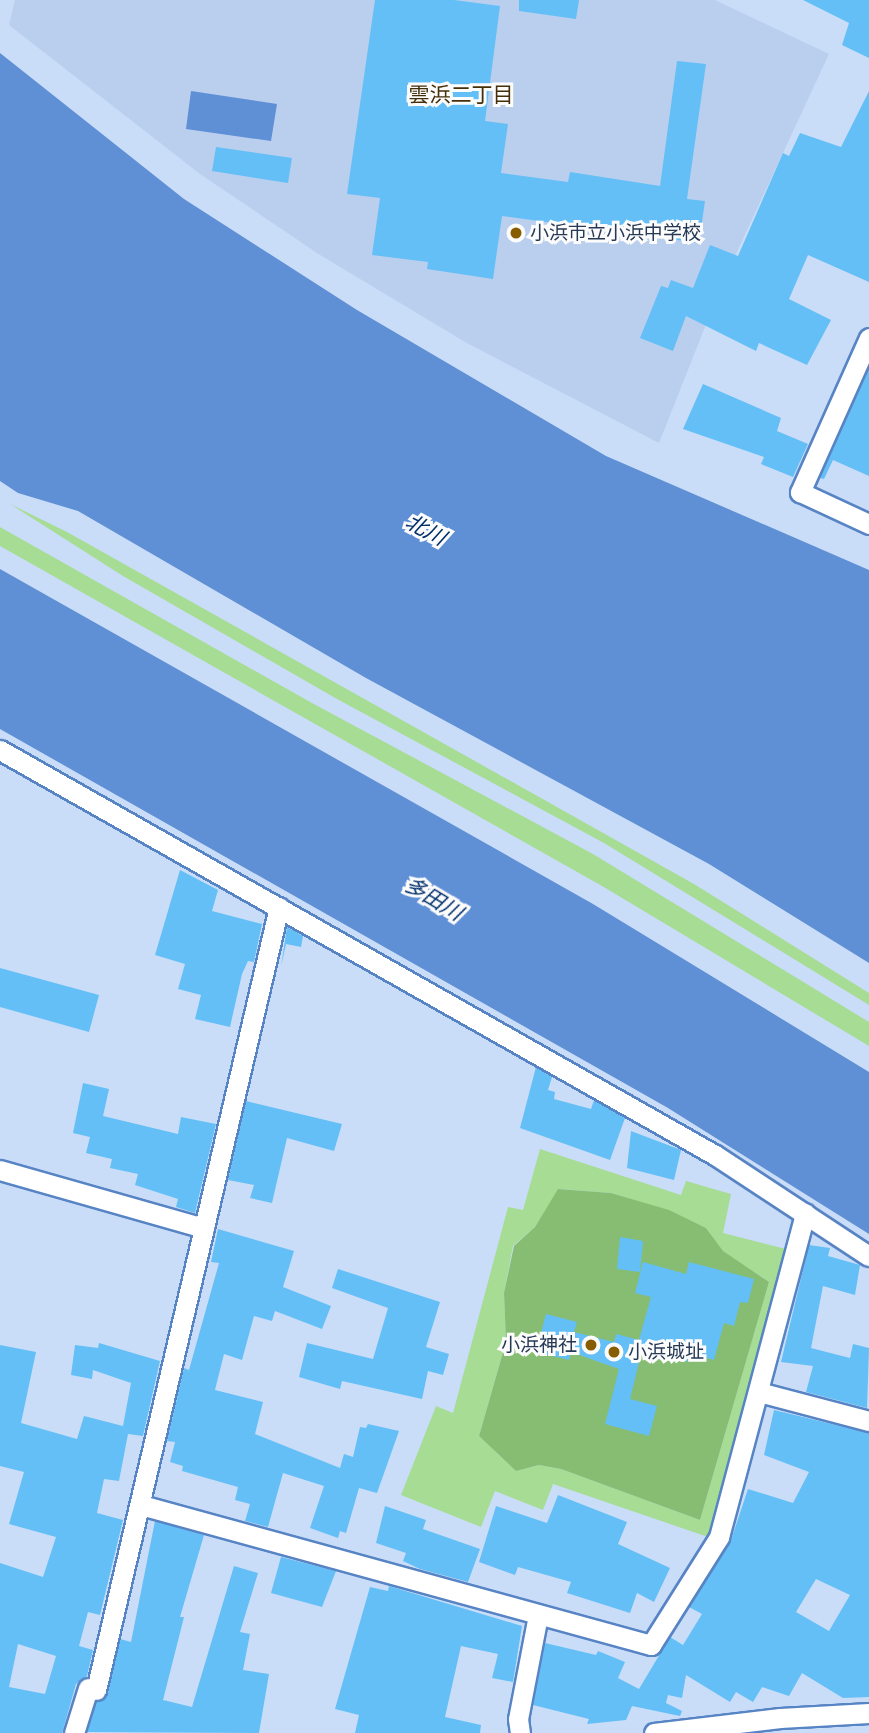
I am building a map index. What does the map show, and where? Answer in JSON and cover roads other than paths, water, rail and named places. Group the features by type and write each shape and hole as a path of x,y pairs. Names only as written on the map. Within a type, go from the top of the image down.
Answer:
{"street":[{"path":"869,338 800,492 869,524"},
{"path":"0,750 620,1100 805,1213 869,1256"},
{"path":"75,1733 92,1689 141,1505 279,907"},
{"path":"0,1170 204,1228"},
{"path":"141,1505 651,1645 719,1537 805,1213"},
{"path":"759,1392 869,1421"},
{"path":"520,1733 518,1719 538,1615"},
{"path":"654,1733 869,1713"}],"water":[{"name":"北川","path":"0,53 184,199 357,310 606,456 869,570 869,963 709,864 366,678 78,511 18,493 0,481"},
{"path":"191,91 277,104 271,141 186,129"},
{"name":"多田川","path":"0,569 593,904 869,1072 869,1234 668,1108 0,729"}],"place":[{"name":"小浜市立小浜中学校","path":"516,233"},
{"name":"小浜神社","path":"591,1345"},
{"name":"小浜城址","path":"614,1352"}],"district":[{"name":"雲浜二丁目","path":"461,94"}]}
